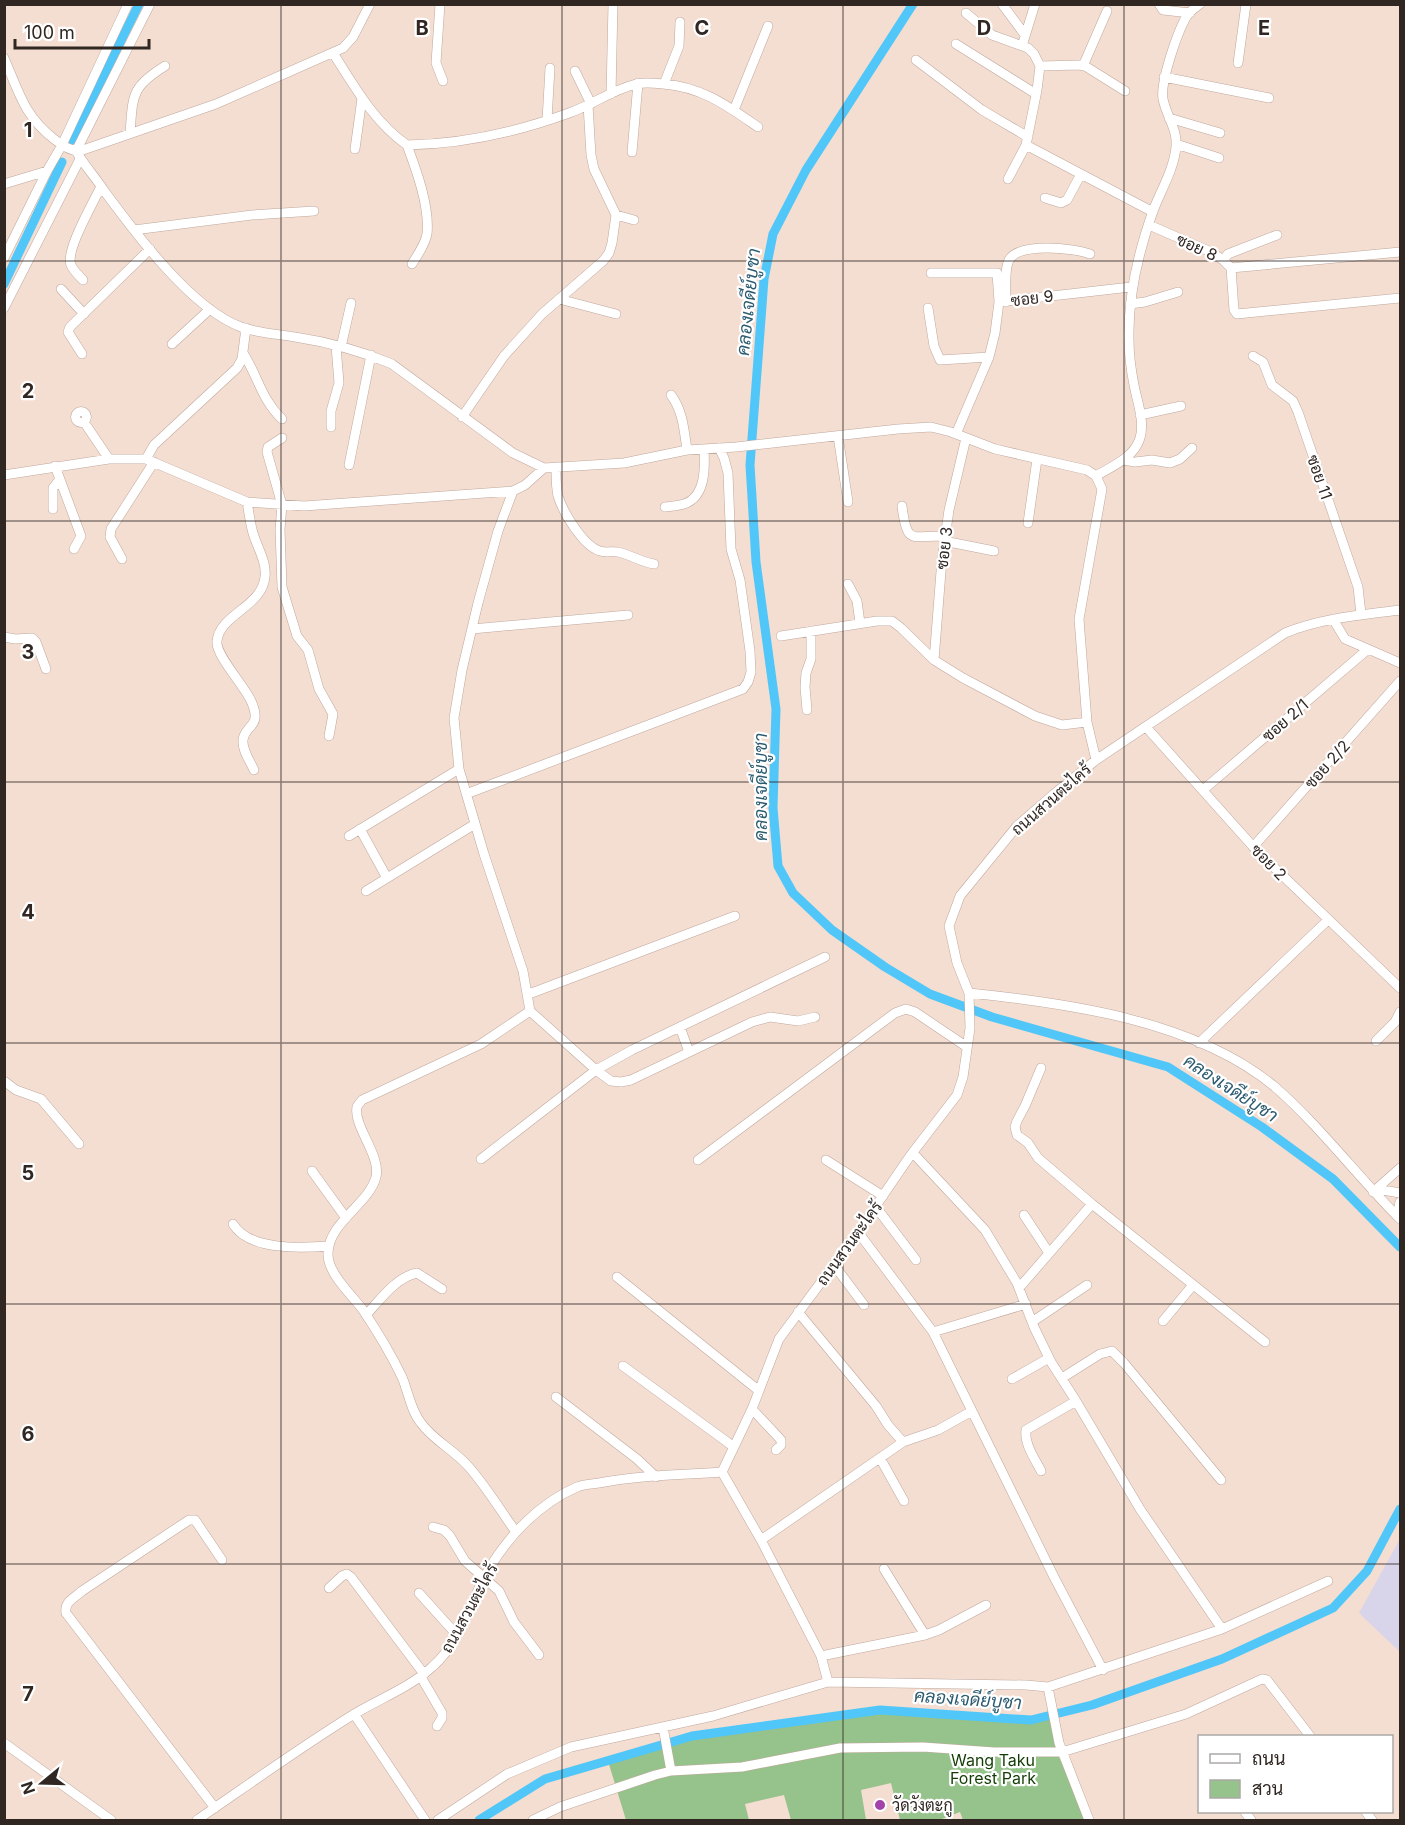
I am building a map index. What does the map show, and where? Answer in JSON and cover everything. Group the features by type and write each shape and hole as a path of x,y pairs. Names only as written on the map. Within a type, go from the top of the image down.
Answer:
{"street":[{"path":"4,258 62,145 128,4"},
{"path":"4,308 150,4"},
{"path":"78,155 84,150 216,104 343,48 353,37 370,4"},
{"path":"440,4 436,63 442,81"},
{"path":"611,94 613,4"},
{"path":"1002,4 1025,35"},
{"path":"1022,46 1035,4"},
{"path":"1159,4 1162,10 1190,13"},
{"path":"1096,476 1123,460 1136,448 1141,437 1129,340 1131,287 1153,212 1174,161 1176,135 1163,97 1164,77 1183,24 1200,4"},
{"path":"1238,63 1245,4"},
{"path":"1083,66 1107,11"},
{"path":"966,13 992,35 1029,48 1040,66 1027,141 1008,179"},
{"path":"664,84 679,46 680,22"},
{"path":"734,110 768,26"},
{"path":"956,44 1036,94"},
{"path":"333,53 378,119 407,145 419,182 426,215 427,233 424,245 412,264"},
{"path":"4,58 31,117 39,128 78,155 150,249 210,309 246,328 339,346 392,364 513,453 544,468 624,463 687,450 931,427 995,449 1087,470 1096,476 1102,489 1079,619 1087,722 1095,760"},
{"path":"916,60 1027,141 1080,174 1153,212"},
{"path":"130,133 134,95 149,76 165,66"},
{"path":"1040,66 1083,66 1093,69 1125,91"},
{"path":"547,120 550,68"},
{"path":"462,417 504,356 542,314 609,254 616,214 594,169 591,155 589,105 575,72"},
{"path":"1164,77 1269,98"},
{"path":"632,152 638,83"},
{"path":"407,145 475,139 547,120 589,105 638,83 695,89 718,100 758,127"},
{"path":"355,149 362,98"},
{"path":"1169,118 1220,134"},
{"path":"1176,144 1219,158"},
{"path":"4,184 47,171"},
{"path":"1045,198 1060,203 1067,201 1080,174"},
{"path":"83,280 71,267 70,258 74,243 102,186"},
{"path":"134,230 252,215 314,211"},
{"path":"616,214 634,220"},
{"name":"ซอย 8","path":"1149,225 1211,252 1223,260 1228,255 1277,235"},
{"path":"1003,302 1007,268 1010,258 1015,254 1049,248 1078,250 1090,254"},
{"path":"82,354 68,332 150,249"},
{"path":"1231,268 1401,252"},
{"path":"1223,260 1231,268 1236,314 1401,298"},
{"path":"931,273 997,273 1003,302"},
{"name":"ซอย 9","path":"956,434 989,357 1003,302 1131,287"},
{"path":"61,289 84,314"},
{"path":"1130,304 1178,292"},
{"path":"559,299 616,314"},
{"path":"331,427 331,411 339,383 339,346 351,303"},
{"path":"928,308 934,346 940,360 989,357"},
{"path":"172,344 210,309"},
{"path":"122,559 110,537 111,529 150,460 154,445 226,379 242,359 246,328"},
{"path":"243,353 270,408 282,419"},
{"path":"349,465 371,355"},
{"name":"ซอย 11","path":"1253,356 1263,362 1272,386 1293,401 1298,412 1358,587 1361,614"},
{"path":"671,395 677,402 681,415 687,450"},
{"path":"1140,415 1181,406"},
{"path":"84,422 109,459"},
{"path":"838,436 848,502"},
{"path":"282,438 268,447 267,452 282,505 280,529 282,587 297,636 308,650 319,689 333,714 329,736"},
{"name":"ซอย 3","path":"934,660 949,510 966,438"},
{"path":"466,794 701,705 742,688 748,682 751,672 750,651 740,580 730,549 728,473 719,448"},
{"path":"1123,460 1135,462 1152,460 1170,463 1180,459 1192,448"},
{"path":"665,507 684,504 697,494 705,472 704,449"},
{"path":"4,475 109,459 150,460 248,502 330,505 513,491 525,485 544,468"},
{"path":"1028,523 1037,459"},
{"path":"55,466 81,536 74,549"},
{"path":"556,468 559,497 568,517 593,548 600,551 618,552 640,562 654,564"},
{"path":"53,510 53,488 60,479"},
{"path":"513,491 498,531 472,629 454,718 459,769 523,971 529,994 530,1011 596,1070 611,1081 621,1082 631,1080 761,1020 770,1017 798,1021 814,1017"},
{"path":"248,502 250,522 266,569 265,578 258,595 225,625 216,643 221,656 244,686 256,715 254,724 246,732 243,740 246,754 254,770"},
{"path":"902,506 904,525 912,537 945,539 994,551"},
{"path":"848,584 857,602 860,623"},
{"name":"ถนนสวนตะไคร้","path":"197,1821 354,1714 423,1676 438,1662 456,1634 484,1578 516,1532 547,1504 579,1486 616,1479 722,1472 752,1409 779,1339 957,1095 963,1077 970,1028 969,993 957,963 949,926 960,896 1017,826 1095,760 1285,633 1308,624 1361,614 1401,610"},
{"path":"472,629 627,615"},
{"path":"1333,620 1345,639 1401,663"},
{"path":"781,636 860,623 892,621 934,660 963,678 1050,723 1062,725 1087,722"},
{"path":"807,710 805,687 811,659 811,631"},
{"path":"4,638 32,638 36,642 46,669"},
{"name":"ซอย 2/1","path":"1203,790 1367,650"},
{"name":"ซอย 2/2","path":"1253,847 1401,681"},
{"name":"ซอย 2","path":"1146,727 1253,847 1401,988"},
{"path":"349,836 459,769"},
{"path":"366,891 475,824"},
{"path":"360,830 387,878"},
{"path":"529,994 735,916"},
{"path":"1199,1043 1328,920"},
{"path":"481,1159 596,1070 825,957"},
{"path":"969,993 1034,1000 1107,1013 1175,1034 1234,1060 1276,1088 1399,1218"},
{"path":"698,1160 896,1013 906,1009 915,1012 968,1047"},
{"path":"516,1532 468,1466 418,1420 402,1377 383,1341 341,1283 331,1266 327,1253 332,1239 376,1178 377,1165 358,1118 357,1107 362,1100 481,1044 530,1011"},
{"path":"1377,1041 1401,1012"},
{"path":"680,1027 689,1052"},
{"path":"1041,1068 1017,1121 1015,1127 1017,1135 1028,1143 1038,1158 1092,1204 1265,1342"},
{"path":"4,1081 16,1090 41,1099 79,1144"},
{"path":"913,1153 985,1230 1008,1265 1049,1358 1140,1509 1222,1629"},
{"path":"826,1160 883,1196"},
{"path":"1375,1191 1401,1168"},
{"path":"312,1171 346,1218"},
{"path":"1375,1191 1401,1193"},
{"path":"1399,1218 1401,1202"},
{"path":"1019,1288 1092,1204"},
{"path":"876,1207 916,1260"},
{"path":"1024,1215 1049,1253"},
{"path":"233,1224 243,1235 276,1246 294,1248 330,1246"},
{"path":"858,1232 933,1332 1054,1577 1103,1670"},
{"path":"834,1265 864,1305"},
{"path":"366,1315 401,1280 410,1275 417,1274 442,1289"},
{"path":"617,1278 758,1390"},
{"path":"1032,1322 1087,1285"},
{"path":"1162,1322 1193,1285"},
{"path":"933,1332 1026,1304"},
{"path":"798,1312 903,1442"},
{"path":"1062,1378 1100,1354 1112,1351 1221,1480"},
{"path":"1012,1379 1049,1358"},
{"path":"623,1366 734,1447"},
{"path":"556,1397 637,1459 656,1477"},
{"path":"1041,1471 1028,1445 1026,1430 1077,1401"},
{"path":"752,1409 781,1440 781,1445 776,1450"},
{"path":"761,1540 903,1442 938,1430 972,1412"},
{"path":"880,1458 904,1502"},
{"path":"722,1472 761,1540 821,1656 828,1682"},
{"path":"216,1821 212,1810 66,1613 65,1608 67,1603 82,1591 189,1520 195,1520 200,1526 222,1560"},
{"path":"433,1527 444,1530 465,1561 499,1591 514,1622 538,1655"},
{"path":"885,1569 925,1635"},
{"path":"329,1588 342,1576 351,1577 423,1676 442,1713 437,1726"},
{"path":"438,1821 507,1774 571,1747 664,1730 743,1709 828,1682 1048,1687 1222,1629 1328,1581"},
{"path":"418,1593 456,1634"},
{"path":"821,1656 925,1635 986,1605"},
{"path":"533,1821 560,1807 603,1791 671,1771 742,1767 840,1748 923,1747 994,1752 1061,1747 1186,1714 1262,1678 1267,1680 1308,1735"},
{"path":"1048,1687 1061,1747 1089,1821"},
{"path":"354,1714 425,1821"},
{"path":"664,1730 671,1771"},
{"path":"4,1743 111,1821"}],"shaded area":[{"path":"1400,1539 1400,1652 1359,1613"}],"green space":[{"name":"Wang Taku Forest Park","path":"880,1710 1031,1720 1053,1715 1059,1757 1086,1820 963,1820 960,1812 939,1820 900,1820 891,1783 861,1790 866,1820 791,1820 784,1795 745,1804 749,1820 626,1820 608,1761 692,1736"}],"waterway":[{"path":"72,140 139,4"},
{"name":"คลองเจดีย์บูชา","path":"913,4 806,170 773,234 764,279 750,465 756,562 776,709 773,808 778,866 793,893 832,930 885,967 930,994 992,1017 1168,1067 1262,1127 1333,1179 1400,1247"},
{"path":"4,284 62,162"},
{"name":"คลองเจดีย์บูชา","path":"479,1820 545,1779 692,1736 880,1710 1031,1720 1092,1705 1222,1659 1333,1608 1367,1571 1400,1509"}],"place":[{"name":"วัดวังตะกู","path":"880,1805"}]}
